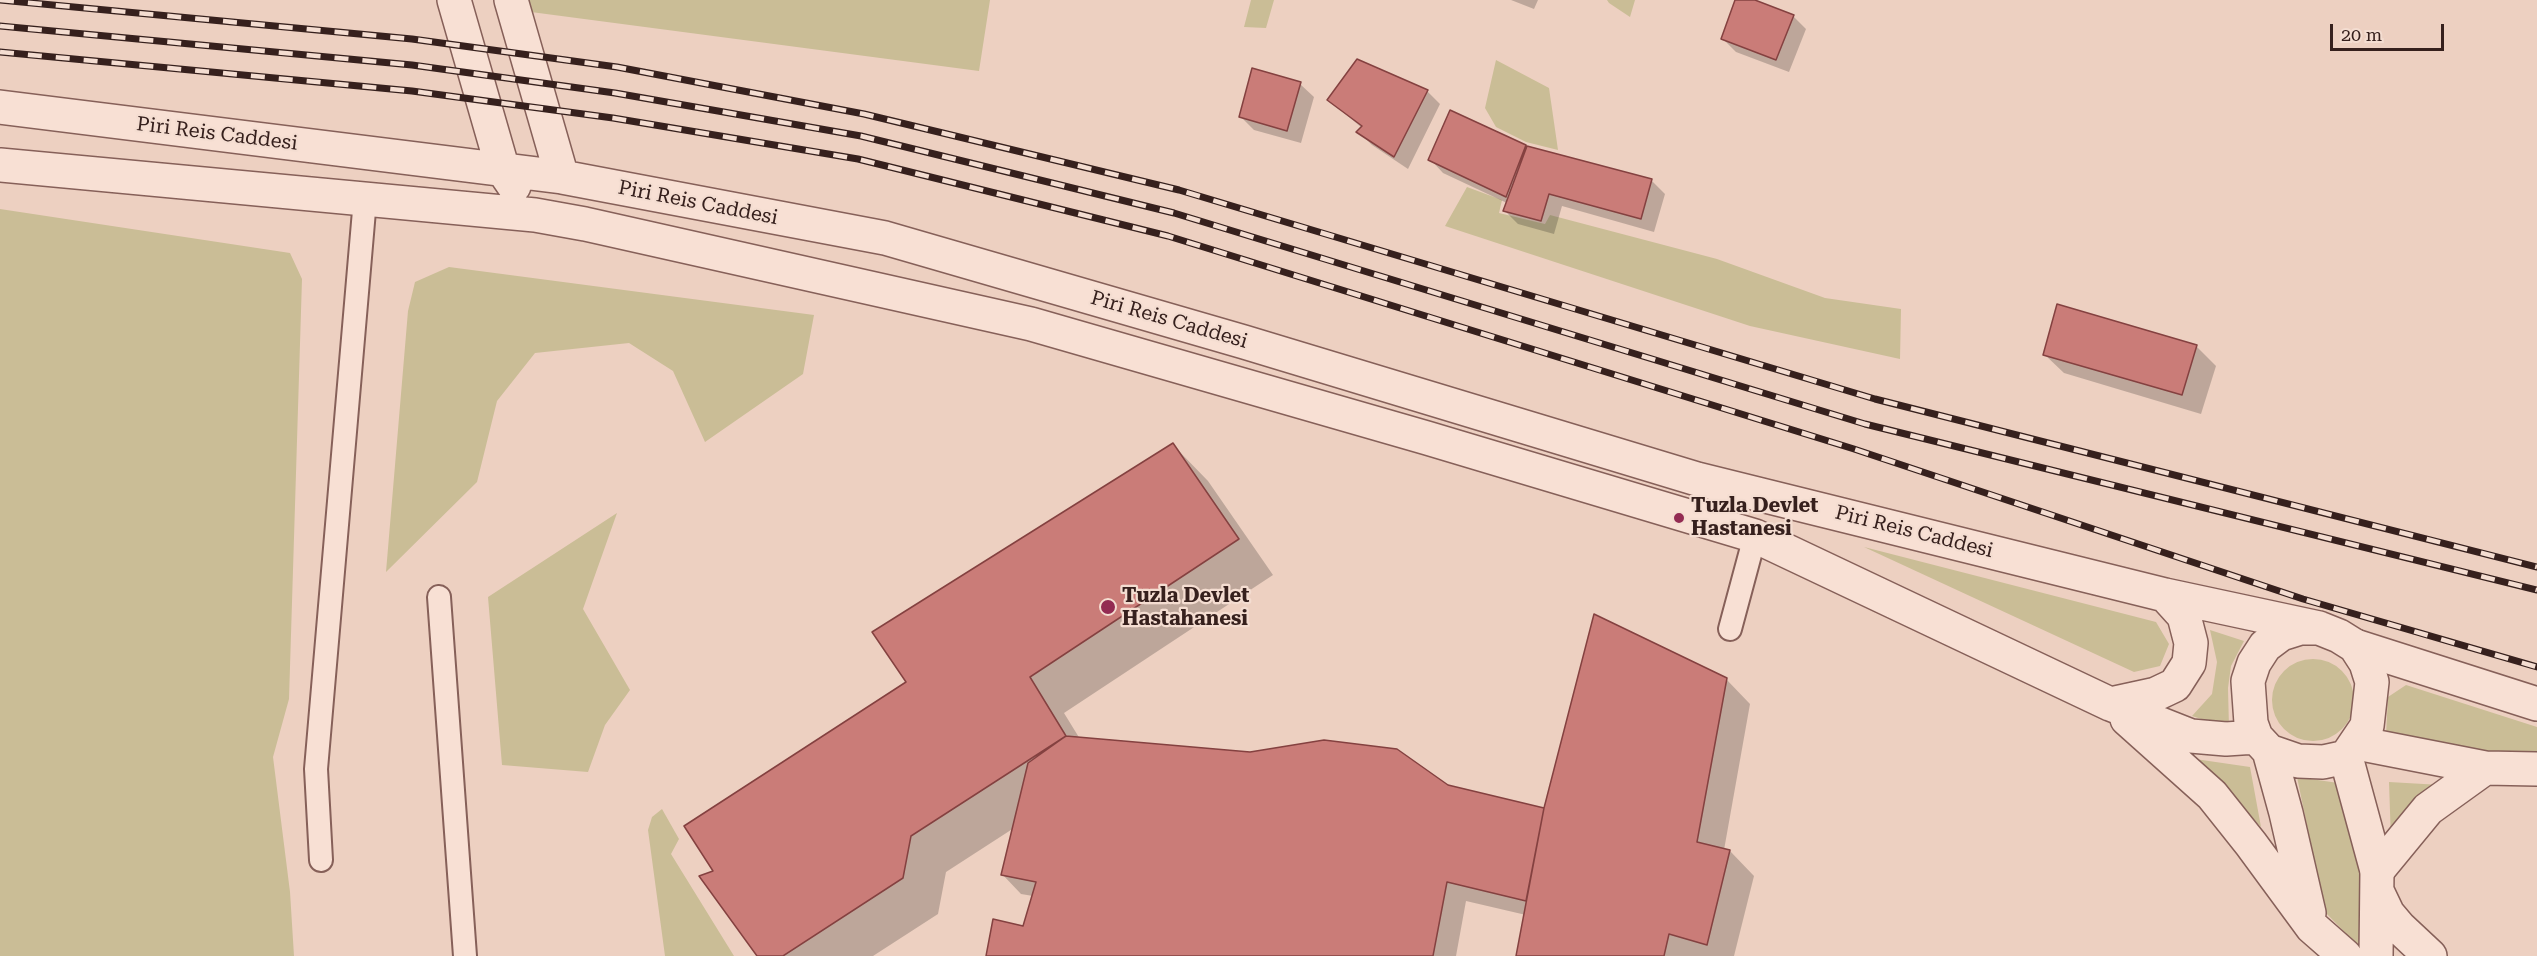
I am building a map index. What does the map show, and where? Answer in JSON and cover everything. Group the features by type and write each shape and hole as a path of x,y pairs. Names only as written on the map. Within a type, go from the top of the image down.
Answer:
{"street":[{"path":"454,0 503,170 535,215"},
{"path":"511,0 562,177 535,215"},
{"name":"Piri Reis Caddesi","path":"0,107 562,177 885,238 1244,342 1697,478 2165,595 2319,628"},
{"path":"0,165 535,215 585,224 1031,324 1427,438 1755,536 2110,704 2191,736 2262,744 2298,760 2323,762 2351,750 2485,768 2537,769"},
{"path":"2110,704 2156,694 2175,685 2189,663 2191,643 2184,616 2165,595"},
{"path":"2315,941 2286,813 2262,744 2251,723 2248,681 2254,663 2265,646 2281,634 2300,628 2319,628 2355,646 2537,704"},
{"path":"2355,646 2366,663 2372,682 2367,726 2351,750 2377,882 2388,914 2430,956"},
{"path":"2110,704 2212,795 2251,844 2315,941 2345,956"},
{"path":"2376,956 2377,882 2428,809 2485,768"}],"lane":[{"path":"321,860 316,769 365,199"},
{"path":"1730,629 1755,536"},
{"path":"439,597 465,956"}],"shaded area":[{"path":"529,0 990,0 979,71 531,12"},
{"path":"1251,0 1274,0 1266,28 1244,27"},
{"path":"1607,0 1635,0 1630,17 1609,3"},
{"path":"1496,60 1549,88 1558,150 1526,142 1496,127 1485,108"},
{"path":"1467,187 1502,200 1499,213 1545,224 1550,215 1717,259 1825,298 1901,309 1900,359 1750,326 1445,226"},
{"path":"0,209 290,253 302,279 289,699 273,757 290,892 294,956 0,956"},
{"path":"449,267 814,315 803,374 705,442 673,371 629,343 535,353 497,401 477,482 386,572 408,311 415,282"},
{"path":"617,513 583,609 630,690 605,725 588,772 502,765 488,597"},
{"path":"1864,547 2156,622 2169,644 2160,666 2134,672"},
{"path":"2210,630 2244,641 2231,666 2228,688 2229,728 2192,716 2212,694 2217,662"},
{"path":"2313,659 2336,666 2342,671 2347,677 2354,700 2347,723 2342,729 2336,734 2313,741 2290,734 2284,729 2279,723 2272,700 2279,677 2284,671 2290,666"},
{"path":"2406,685 2537,727 2537,755 2508,756 2386,735 2388,697"},
{"path":"2195,759 2250,767 2261,827"},
{"path":"2297,777 2359,786 2361,925 2364,952 2325,912"},
{"path":"2389,782 2441,785 2391,841"},
{"path":"662,809 679,839 671,854 734,956 665,956 648,830 652,817"}],"building":[{"path":"1735,0 1755,0 1794,15 1776,60 1721,39"},
{"path":"1357,59 1428,90 1394,157 1356,132 1362,126 1327,100"},
{"path":"1252,68 1301,82 1287,131 1239,117"},
{"path":"1450,110 1526,145 1506,197 1428,160"},
{"path":"1527,146 1652,179 1641,219 1549,194 1541,221 1503,211"},
{"path":"2057,304 2197,345 2182,395 2043,355"},
{"path":"1173,443 1239,539 1030,677 1066,736 911,836 903,878 783,956 757,956 699,876 713,871 684,826 906,682 872,632"},
{"path":"1594,614 1727,678 1697,842 1730,850 1707,945 1669,934 1664,956 1516,956 1544,808"},
{"path":"1066,736 1250,752 1324,740 1397,749 1448,785 1544,808 1526,901 1447,882 1433,956 986,956 993,919 1023,926 1036,882 1001,875 1028,763"}],"railway":[{"path":"0,0 412,39 617,67 864,114 1179,190 1875,399 2537,567"},
{"path":"0,26 412,65 615,93 861,136 1174,213 1865,424 2537,590"},
{"path":"0,52 412,91 613,118 858,159 1168,236 1854,449 2303,599 2537,667"}],"place":[{"name":"Tuzla Devlet Hastanesi","path":"1679,518"},
{"name":"Tuzla Devlet Hastahanesi","path":"1108,607"}]}
